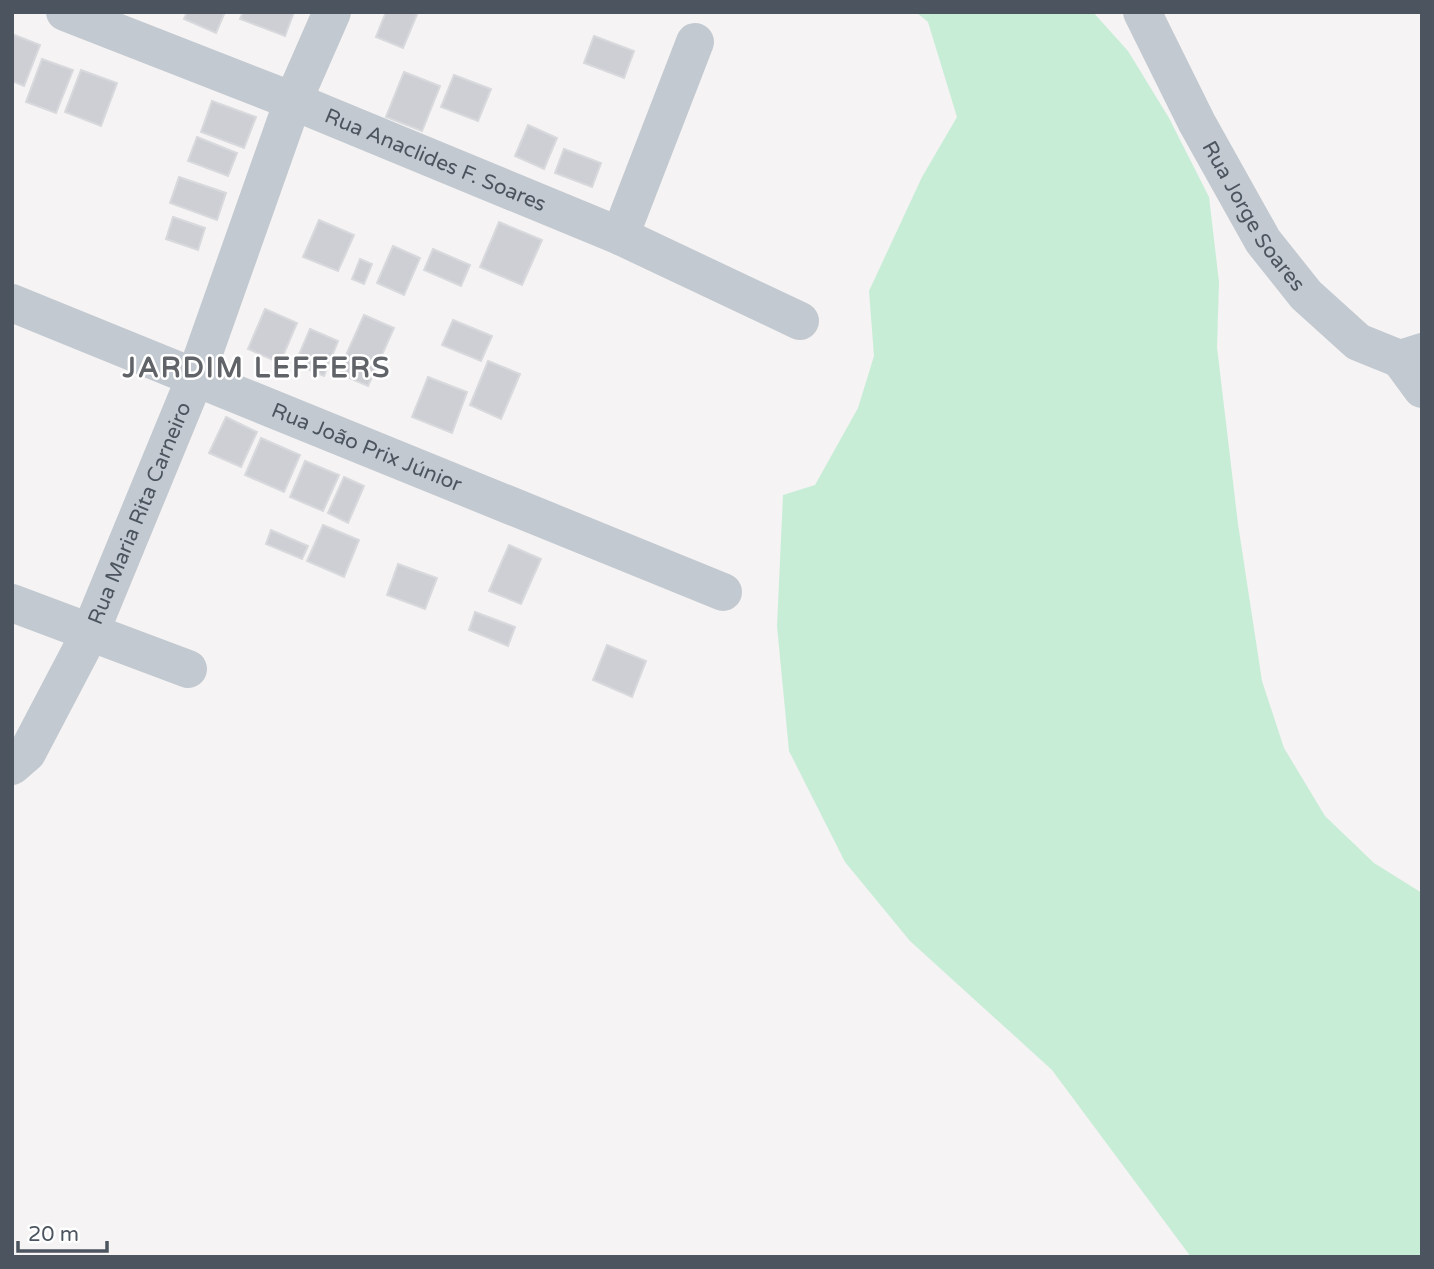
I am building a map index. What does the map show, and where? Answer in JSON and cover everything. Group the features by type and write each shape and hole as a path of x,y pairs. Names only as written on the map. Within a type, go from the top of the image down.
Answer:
{"street":[{"name":"Rua Anaclides F. Soares","path":"65,12 293,101 620,236 800,321"},
{"name":"Rua Maria Rita Carneiro","path":"12,766 27,753 90,634 195,378 293,101 332,12"},
{"name":"Rua Jorge Soares","path":"1144,13 1197,123 1263,241 1306,295 1358,342 1415,367"},
{"path":"620,236 695,42"},
{"name":"Rua João Prix Júnior","path":"12,303 723,592"},
{"path":"12,603 188,669"}],"green space":[{"path":"916,12 1093,12 1128,51 1169,118 1209,197 1219,282 1217,347 1238,524 1262,681 1284,748 1325,816 1374,863 1422,893 1422,1257 1191,1257 1052,1070 910,941 845,862 789,751 777,626 783,495 815,485 858,408 874,356 869,291 922,177 957,117 928,22"}],"building":[{"path":"187,12 225,12 216,33 184,19"},
{"path":"243,12 294,12 285,36 240,19"},
{"path":"386,12 418,12 403,48 376,37"},
{"path":"12,34 40,45 24,86 12,81"},
{"path":"594,36 634,51 624,78 584,63"},
{"path":"42,59 73,70 56,113 26,102"},
{"path":"81,70 117,83 101,126 65,112"},
{"path":"404,72 440,86 422,131 386,117"},
{"path":"454,75 491,89 478,121 441,107"},
{"path":"212,101 256,117 244,148 201,132"},
{"path":"528,125 557,138 544,169 515,156"},
{"path":"197,137 237,153 228,176 188,161"},
{"path":"564,149 601,163 592,187 555,173"},
{"path":"179,177 226,193 217,220 170,203"},
{"path":"173,217 205,228 198,250 166,239"},
{"path":"319,220 354,235 338,271 303,257"},
{"path":"499,222 542,240 522,285 480,267"},
{"path":"393,246 420,258 404,295 377,283"},
{"path":"433,249 470,265 461,286 424,270"},
{"path":"360,259 372,264 364,284 352,279"},
{"path":"265,309 297,323 280,363 248,349"},
{"path":"364,315 394,328 368,386 338,373"},
{"path":"453,320 492,336 481,361 442,345"},
{"path":"310,329 338,341 324,376 295,364"},
{"path":"488,361 520,374 501,419 470,405"},
{"path":"428,377 467,392 452,433 412,417"},
{"path":"226,417 257,432 241,467 209,453"},
{"path":"261,438 300,455 284,492 245,475"},
{"path":"305,461 339,475 323,511 290,497"},
{"path":"344,477 364,486 348,523 328,513"},
{"path":"323,525 359,540 344,577 307,561"},
{"path":"271,530 308,546 302,559 266,544"},
{"path":"509,545 541,559 521,604 489,591"},
{"path":"398,564 437,578 425,609 387,595"},
{"path":"475,612 515,627 508,646 469,630"},
{"path":"607,645 646,661 632,697 593,680"}],"district":[{"name":"JARDIM LEFFERS","path":"257,367"}]}
